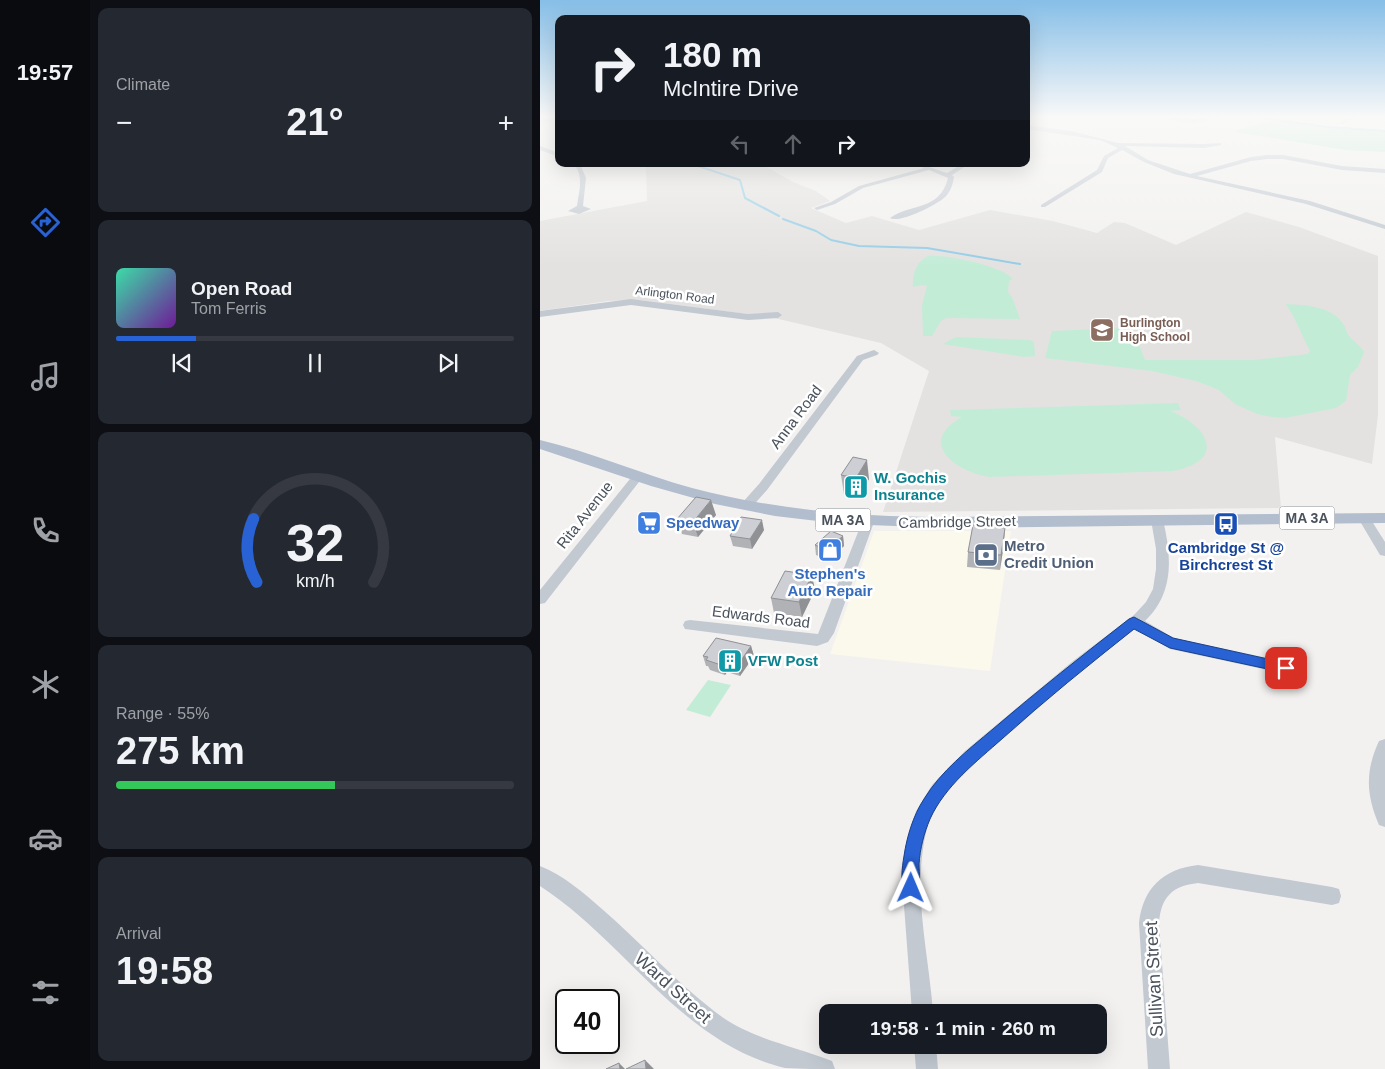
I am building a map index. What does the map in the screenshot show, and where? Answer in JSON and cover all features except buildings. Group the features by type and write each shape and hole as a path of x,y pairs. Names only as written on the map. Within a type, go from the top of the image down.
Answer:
{"main road":[{"name":"Cambridge Street","path":"540,444 683,490 746,506 816,517 868,522 1385,518"}],"street":[{"path":"580,207 583,174 581,167"},
{"path":"893,218 931,205 941,199 952,180 948,174 927,167"},
{"path":"948,174 961,167"},
{"path":"1043,206 1100,171 1102,167"},
{"path":"1162,167 1187,176 1308,202 1385,228"},
{"path":"1187,176 1221,167"},
{"path":"1336,167 1385,172"},
{"path":"817,208 833,203 861,187 930,168"},
{"name":"Arlington Road","path":"540,314 632,302 748,317 778,315"},
{"name":"Anna Road","path":"746,506 763,487 860,358 874,353"},
{"name":"Rita Avenue","path":"540,599 638,476"},
{"path":"1364,518 1385,552"},
{"path":"921,1004 911,905 911,873 915,840 924,813 943,786 969,759 1053,685 1134,622 1153,602 1160,584 1161,552 1157,520"},
{"name":"Edwards Road","path":"690,625 817,640 823,638 827,633 868,522"},
{"path":"1134,622 1170,643 1286,668"},
{"path":"1385,746 1378,761 1376,788 1377,798 1385,819"},
{"name":"Sullivan Street","path":"1159,1069 1149,923 1152,903 1164,886 1182,876 1198,874 1332,896"},
{"name":"Ward Street","path":"540,875 593,914 709,1021 760,1048 824,1069"},
{"path":"926,1054 927,1069"}],"shaded area":[{"name":"Burlington High School","path":"646,167 766,167 793,182 816,191 830,201 811,208 846,223 872,216 919,230 990,210 1053,221 1097,233 1114,222 1125,223 1176,245 1246,212 1299,227 1378,256 1378,415 1372,464 1275,437 1281,508 883,512 929,371 881,343 770,317 639,300 608,301 540,311 540,221 647,201"},
{"path":"874,531 1011,531 990,671 830,654"}],"green space":[{"path":"928,256 947,257 973,262 1007,274 1013,279 1009,281 1008,292 1012,297 1020,319 947,318 941,321 932,336 923,336 922,305 927,286 913,287 913,282 918,265"},
{"path":"1286,304 1316,307 1330,312 1342,323 1348,335 1364,352 1358,367 1350,375 1346,401 1336,408 1285,418 1272,417 1257,414 1235,404 1219,390 1196,381 1152,371 1045,358 1052,331 1123,328 1134,332 1145,360 1253,360 1308,354 1310,351"},
{"path":"956,337 1029,340 1034,342 1035,356 1024,357 943,344"},
{"path":"1178,403 1181,410 1170,411 1184,417 1203,434 1206,452 1201,460 1190,466 1173,471 990,477 964,469 946,454 941,446 942,436 949,427 962,417 951,416 950,410"},
{"path":"708,680 731,685 710,717 686,710"}],"waterway":[{"path":"701,167 740,180 745,198 779,216"},
{"path":"783,219 816,231 831,240 859,246 927,248 1020,264"}],"place":[{"name":"Burlington High School","path":"1102,330"},
{"name":"W. Gochis Insurance","path":"856,487"},
{"name":"Speedway","path":"649,523"},
{"name":"Cambridge St @ Birchcrest St","path":"1226,524"},
{"name":"Stephen's Auto Repair","path":"830,550"},
{"name":"Metro Credit Union","path":"986,555"},
{"name":"VFW Post","path":"730,661"}],"route":[{"path":"911,888 911,863 921,820 943,786 962,765 1053,685 1134,622 1170,643 1286,668"}]}
